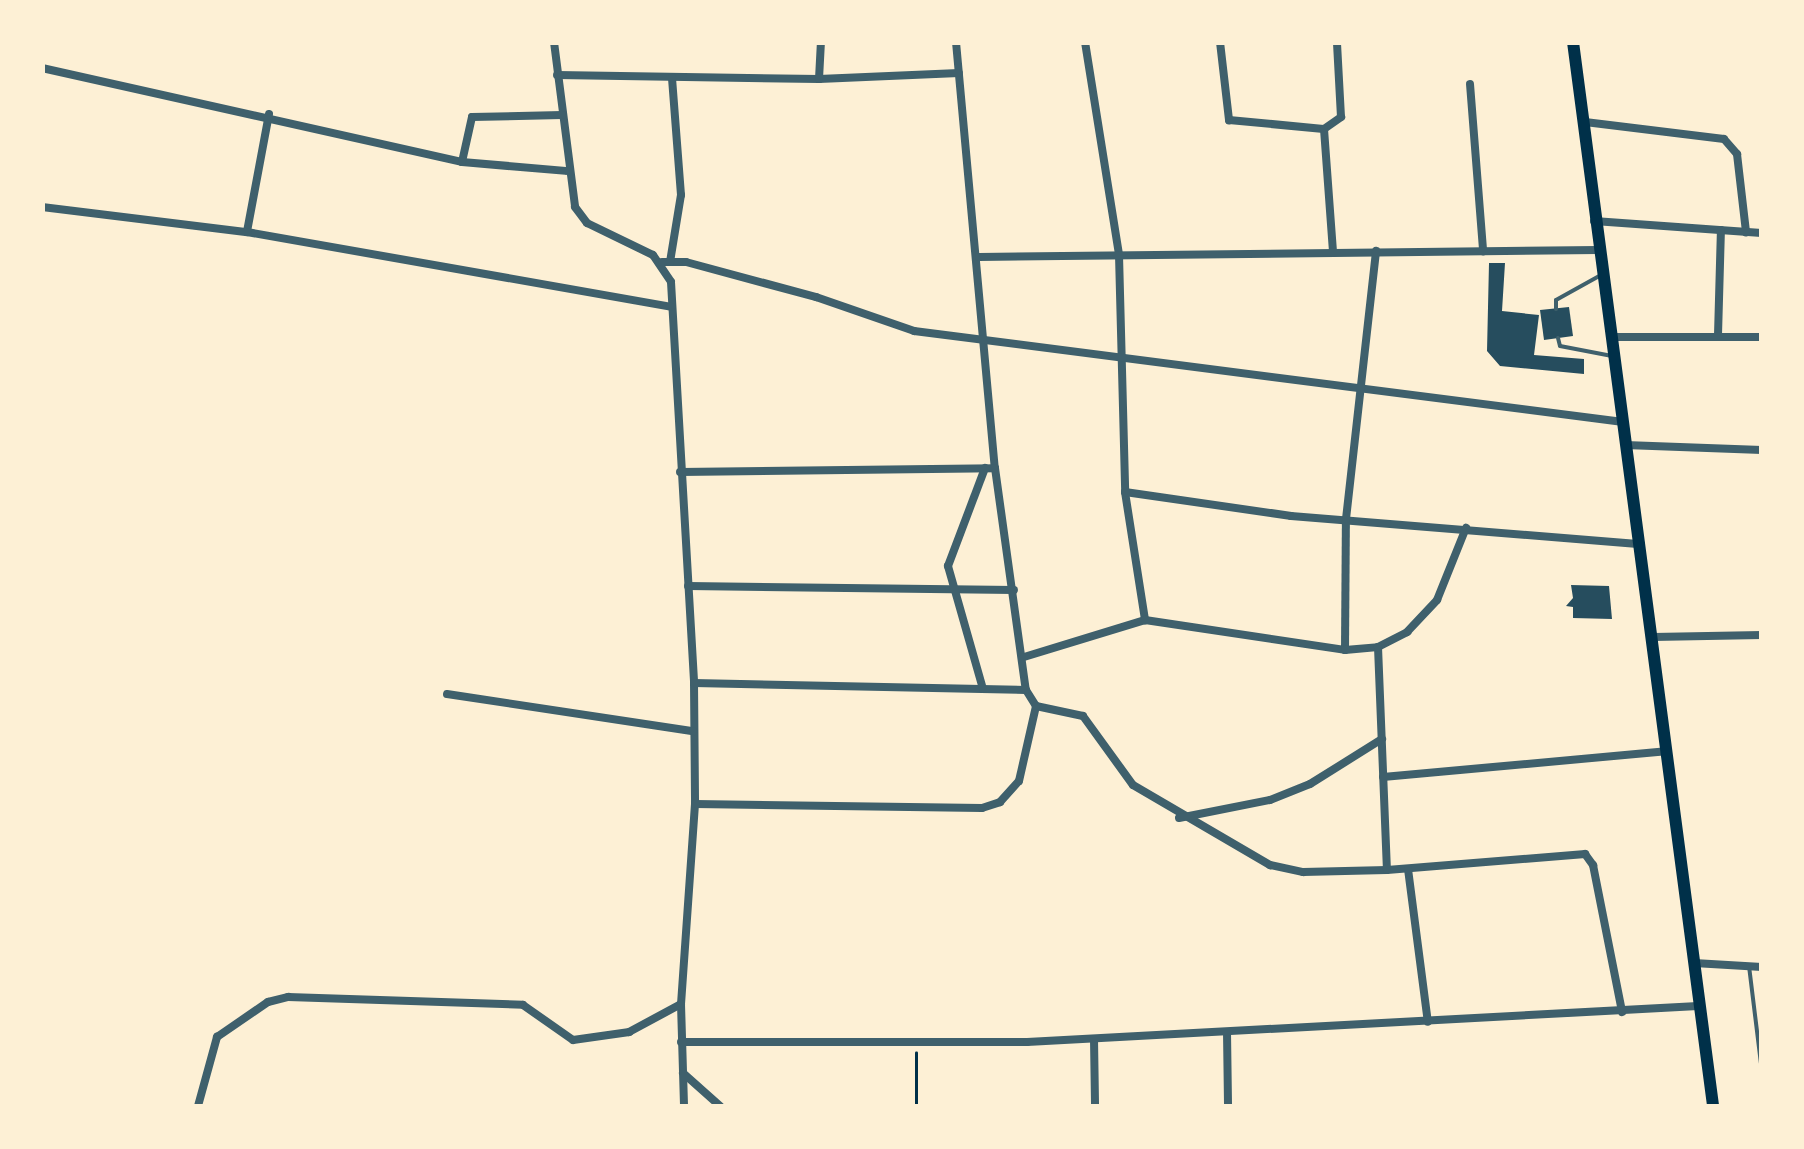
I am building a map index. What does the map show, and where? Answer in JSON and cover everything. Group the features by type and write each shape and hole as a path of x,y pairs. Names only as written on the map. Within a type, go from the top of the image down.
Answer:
{"highway":[{"path":"1573,42 1712,1106"}],"street":[{"path":"554,42 566,171 575,207 587,222 666,262 816,297 914,331 1623,422"},
{"path":"818,79 821,42"},
{"path":"695,804 982,808 1000,802 1019,781 1036,706 1026,690 1014,590 990,468 987,342 956,42"},
{"path":"1085,42 1119,255 1125,492 1144,620"},
{"path":"1220,42 1229,120 1324,128 1341,117 1337,42"},
{"path":"42,68 269,114 462,162 566,171"},
{"path":"557,76 818,79 959,72"},
{"path":"672,77 681,195 666,262 671,282 694,683 695,804 681,1004 684,1106"},
{"path":"1470,84 1483,251"},
{"path":"247,232 269,114"},
{"path":"462,162 472,117 562,116"},
{"path":"1585,122 1724,139 1737,154 1746,232"},
{"path":"1324,128 1332,252"},
{"path":"42,208 247,232 671,307"},
{"path":"1594,222 1762,232"},
{"path":"1718,335 1721,230"},
{"path":"979,257 1598,250"},
{"path":"1345,650 1346,520 1376,252"},
{"path":"1610,337 1762,337"},
{"path":"1626,445 1762,450"},
{"path":"680,472 990,468"},
{"path":"983,689 952,594 948,559 990,468"},
{"path":"1125,492 1346,520 1641,544"},
{"path":"1024,657 1144,620 1345,650 1378,647 1407,632 1437,600 1466,528"},
{"path":"688,586 952,594 1014,590"},
{"path":"1653,637 1762,635"},
{"path":"1378,647 1387,870"},
{"path":"694,683 1026,690"},
{"path":"448,694 693,731"},
{"path":"1036,706 1083,716 1134,785 1179,818 1270,866 1302,872 1387,870 1585,854 1622,1012"},
{"path":"1179,818 1270,800 1310,784 1382,739"},
{"path":"1383,777 1666,751"},
{"path":"1408,869 1428,1022"},
{"path":"1694,963 1762,967"},
{"path":"198,1106 217,1037 268,1002 288,997 523,1006 573,1040 630,1032 681,1004"},
{"path":"681,1042 916,1045 1094,1039 1698,1006"},
{"path":"1227,1032 1228,1106"},
{"path":"1094,1039 1095,1106"},
{"path":"683,1073 720,1106"}],"lane":[{"path":"1556,308 1556,300 1601,275"},
{"path":"1558,338 1560,346 1612,356"},
{"path":"1749,966 1762,1072"}],"path":[{"path":"916,1045 916,1106"}],"building":[{"path":"1489,263 1505,263 1502,311 1539,315 1534,355 1584,359 1584,374 1500,366 1487,351"},
{"path":"1569,307 1573,336 1544,340 1540,310"},
{"path":"1571,585 1609,586 1612,619 1573,618 1573,607 1566,606 1573,598"}]}
